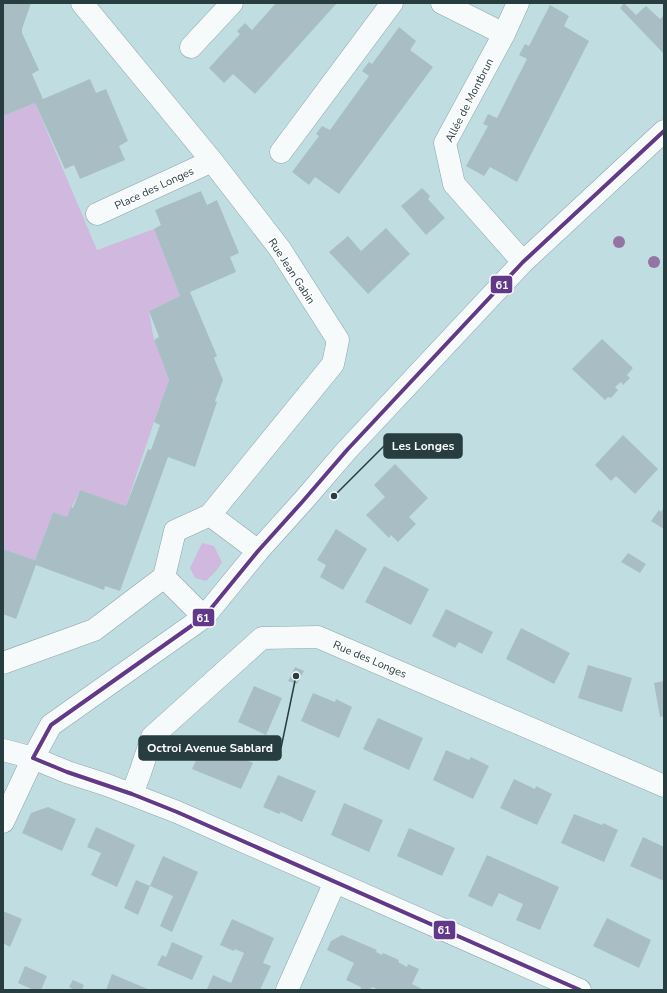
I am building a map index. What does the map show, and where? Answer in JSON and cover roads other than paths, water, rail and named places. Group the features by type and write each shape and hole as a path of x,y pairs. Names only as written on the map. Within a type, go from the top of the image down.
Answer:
{"street":[{"name":"Rue Jean Gabin","path":"82,3 212,161 280,249 338,340 333,364 210,515 175,531 164,577"},
{"path":"191,47 232,3"},
{"path":"281,152 392,3"},
{"path":"442,3 504,34"},
{"name":"Allée de Montbrun","path":"518,3 504,34 445,143 454,184 523,262"},
{"path":"3,822 33,758 51,725 204,617 258,551 347,450 523,262 664,131"},
{"name":"Place des Longes","path":"97,214 212,161"},
{"path":"210,515 258,551"},
{"path":"3,663 94,630 164,577 204,617"},
{"name":"Rue des Longes","path":"132,794 152,737 262,638 318,637 664,786"},
{"path":"3,750 33,758 67,772 132,794 184,815 580,990"},
{"path":"287,990 335,882"}],"place":[{"name":"Les Longes","path":"334,496"},
{"name":"Octroi Avenue Sablard","path":"296,676"}]}
